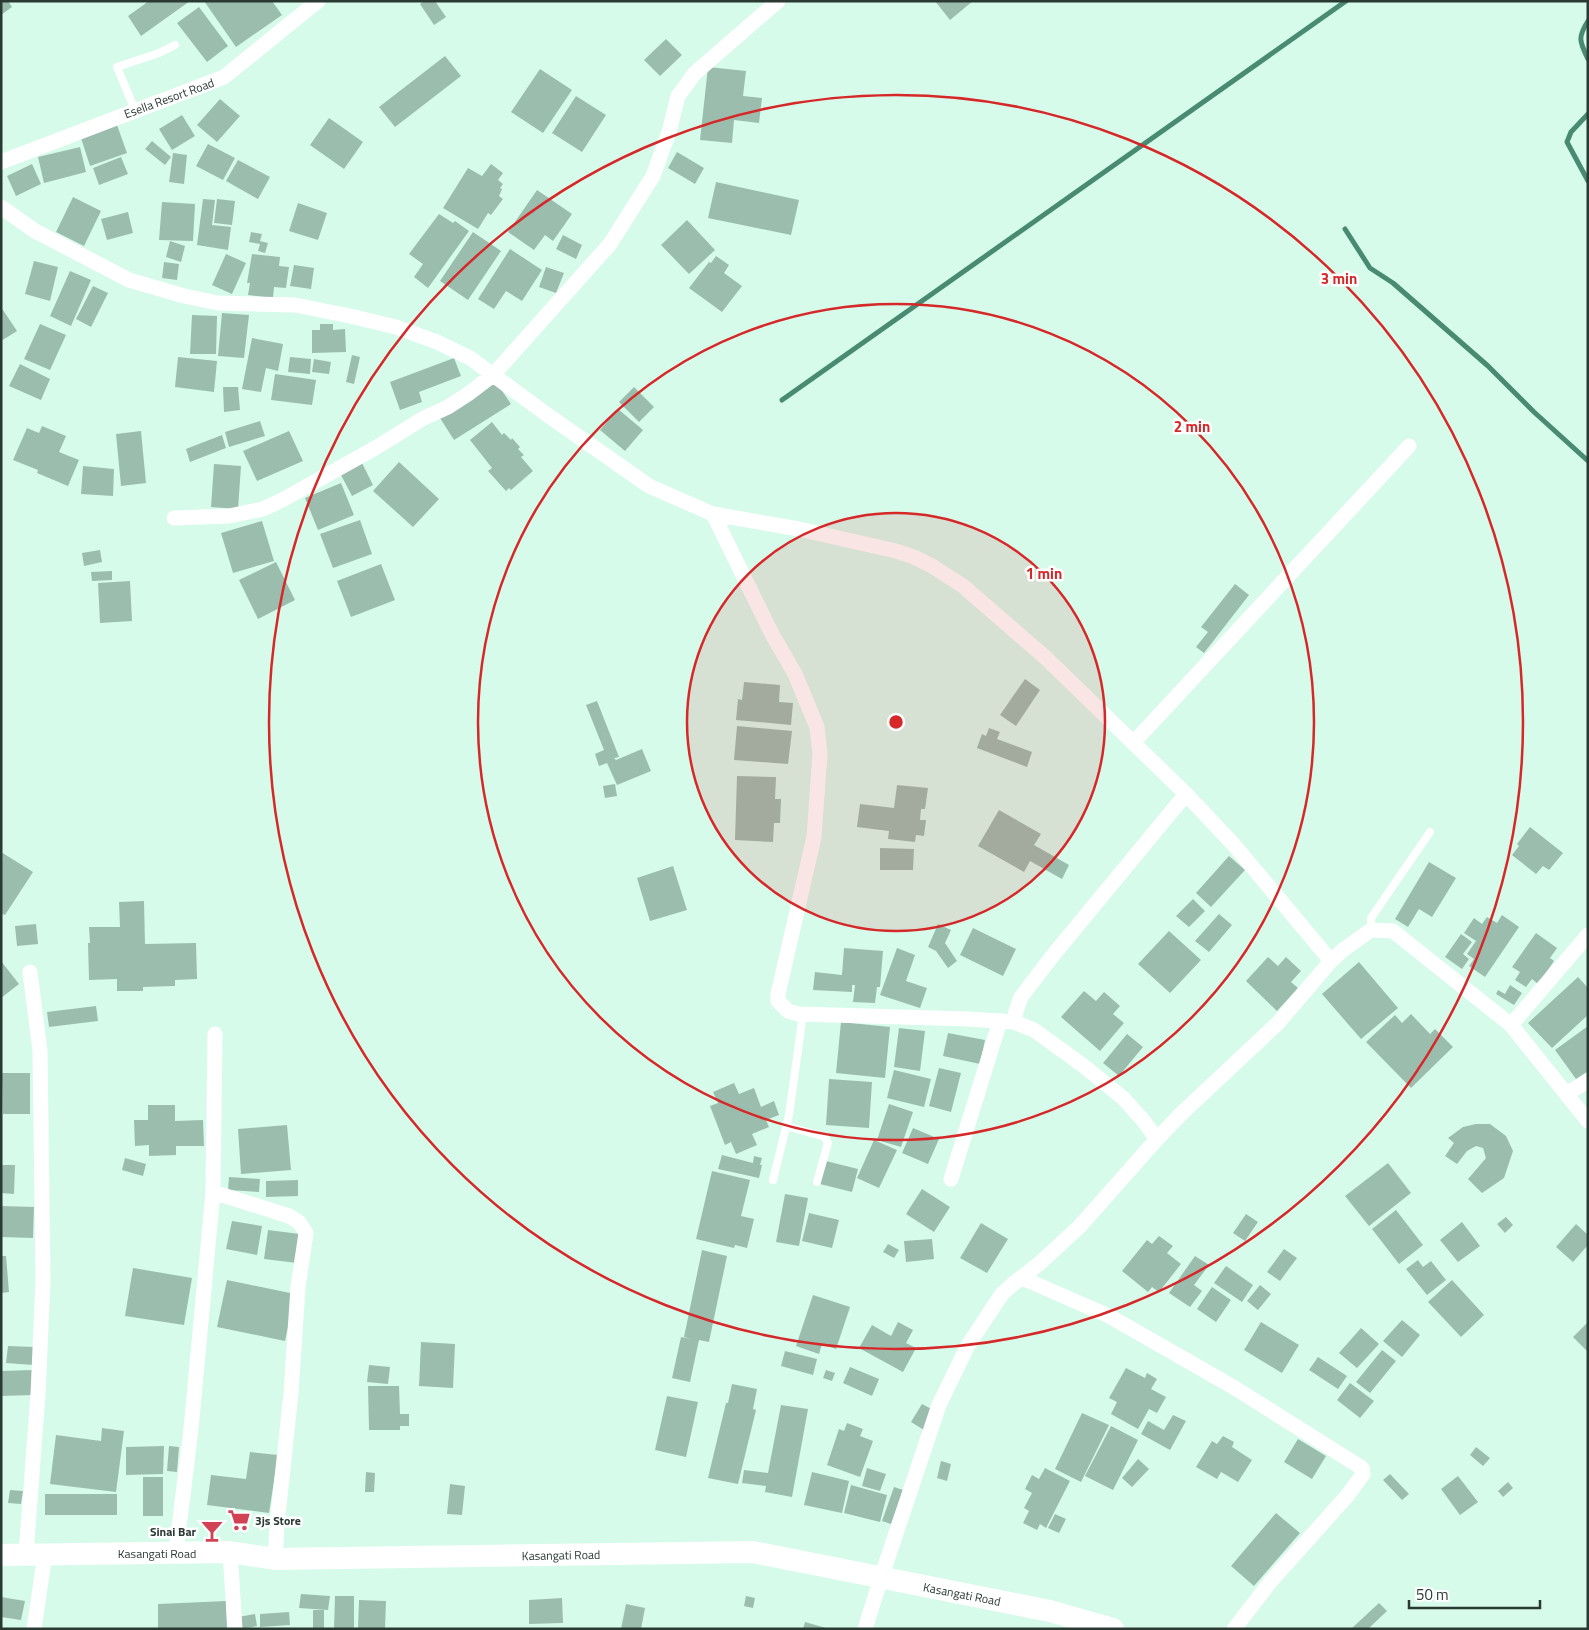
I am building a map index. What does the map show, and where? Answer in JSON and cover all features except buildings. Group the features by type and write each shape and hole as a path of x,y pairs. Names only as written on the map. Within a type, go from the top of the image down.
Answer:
{"street":[{"name":"Esella Resort Road","path":"1,162 224,77 318,1"},
{"path":"174,518 229,516 262,509 284,499 448,407 493,375 610,244 653,176 669,132 678,96 695,73 778,1"},
{"path":"1,207 35,231 129,280 184,296 218,303 295,305 350,316 396,327 436,342 470,358 649,486 713,514 799,529 896,551 926,563 963,586 1038,651 1186,794 1234,845 1332,961"},
{"path":"1133,743 1409,446"},
{"path":"713,514 772,634 795,674 817,727 820,754 814,837 778,994 778,1001 788,1012 803,1014 969,1019 1007,1022 1034,1030 1085,1067 1123,1098 1142,1118 1157,1139"},
{"path":"951,1179 1007,1022 1016,1011 1021,997 1048,961 1186,794"},
{"path":"865,1629 939,1405 967,1347 1002,1294 1040,1263 1080,1226 1181,1114 1278,1022 1343,950 1371,930 1393,931 1511,1026 1588,1121"},
{"path":"1511,1026 1588,935"},
{"path":"30,972 40,1051 43,1281 38,1394 34,1629"},
{"path":"176,1552 191,1429 213,1192 215,1034"},
{"path":"1566,1094 1588,1081"},
{"path":"213,1192 289,1216 299,1222 306,1233 298,1287 291,1393 275,1559"},
{"path":"1022,1278 1109,1316 1235,1388 1362,1468 1363,1474 1347,1496 1271,1581 1234,1629"},
{"path":"230,1552 235,1629"},
{"name":"Kasangati Road","path":"1,1555 230,1552 275,1559 753,1552 1050,1611 1113,1629"}],"lane":[{"path":"135,110 116,67 159,54 175,45"},
{"path":"1371,930 1371,918 1430,832"},
{"path":"773,1180 789,1115 803,1014"},
{"path":"786,1126 825,1137 828,1143 817,1182"}],"waterway":[{"path":"782,400 1346,1"},
{"path":"1588,21 1581,36 1583,48 1588,59"},
{"path":"1588,114 1571,132 1567,142 1588,181"},
{"path":"1345,229 1370,268 1393,283 1488,366 1534,412 1588,461"}],"place":[{"name":"3js Store","path":"239,1520"},
{"name":"Sinai Bar","path":"212,1531"}]}
